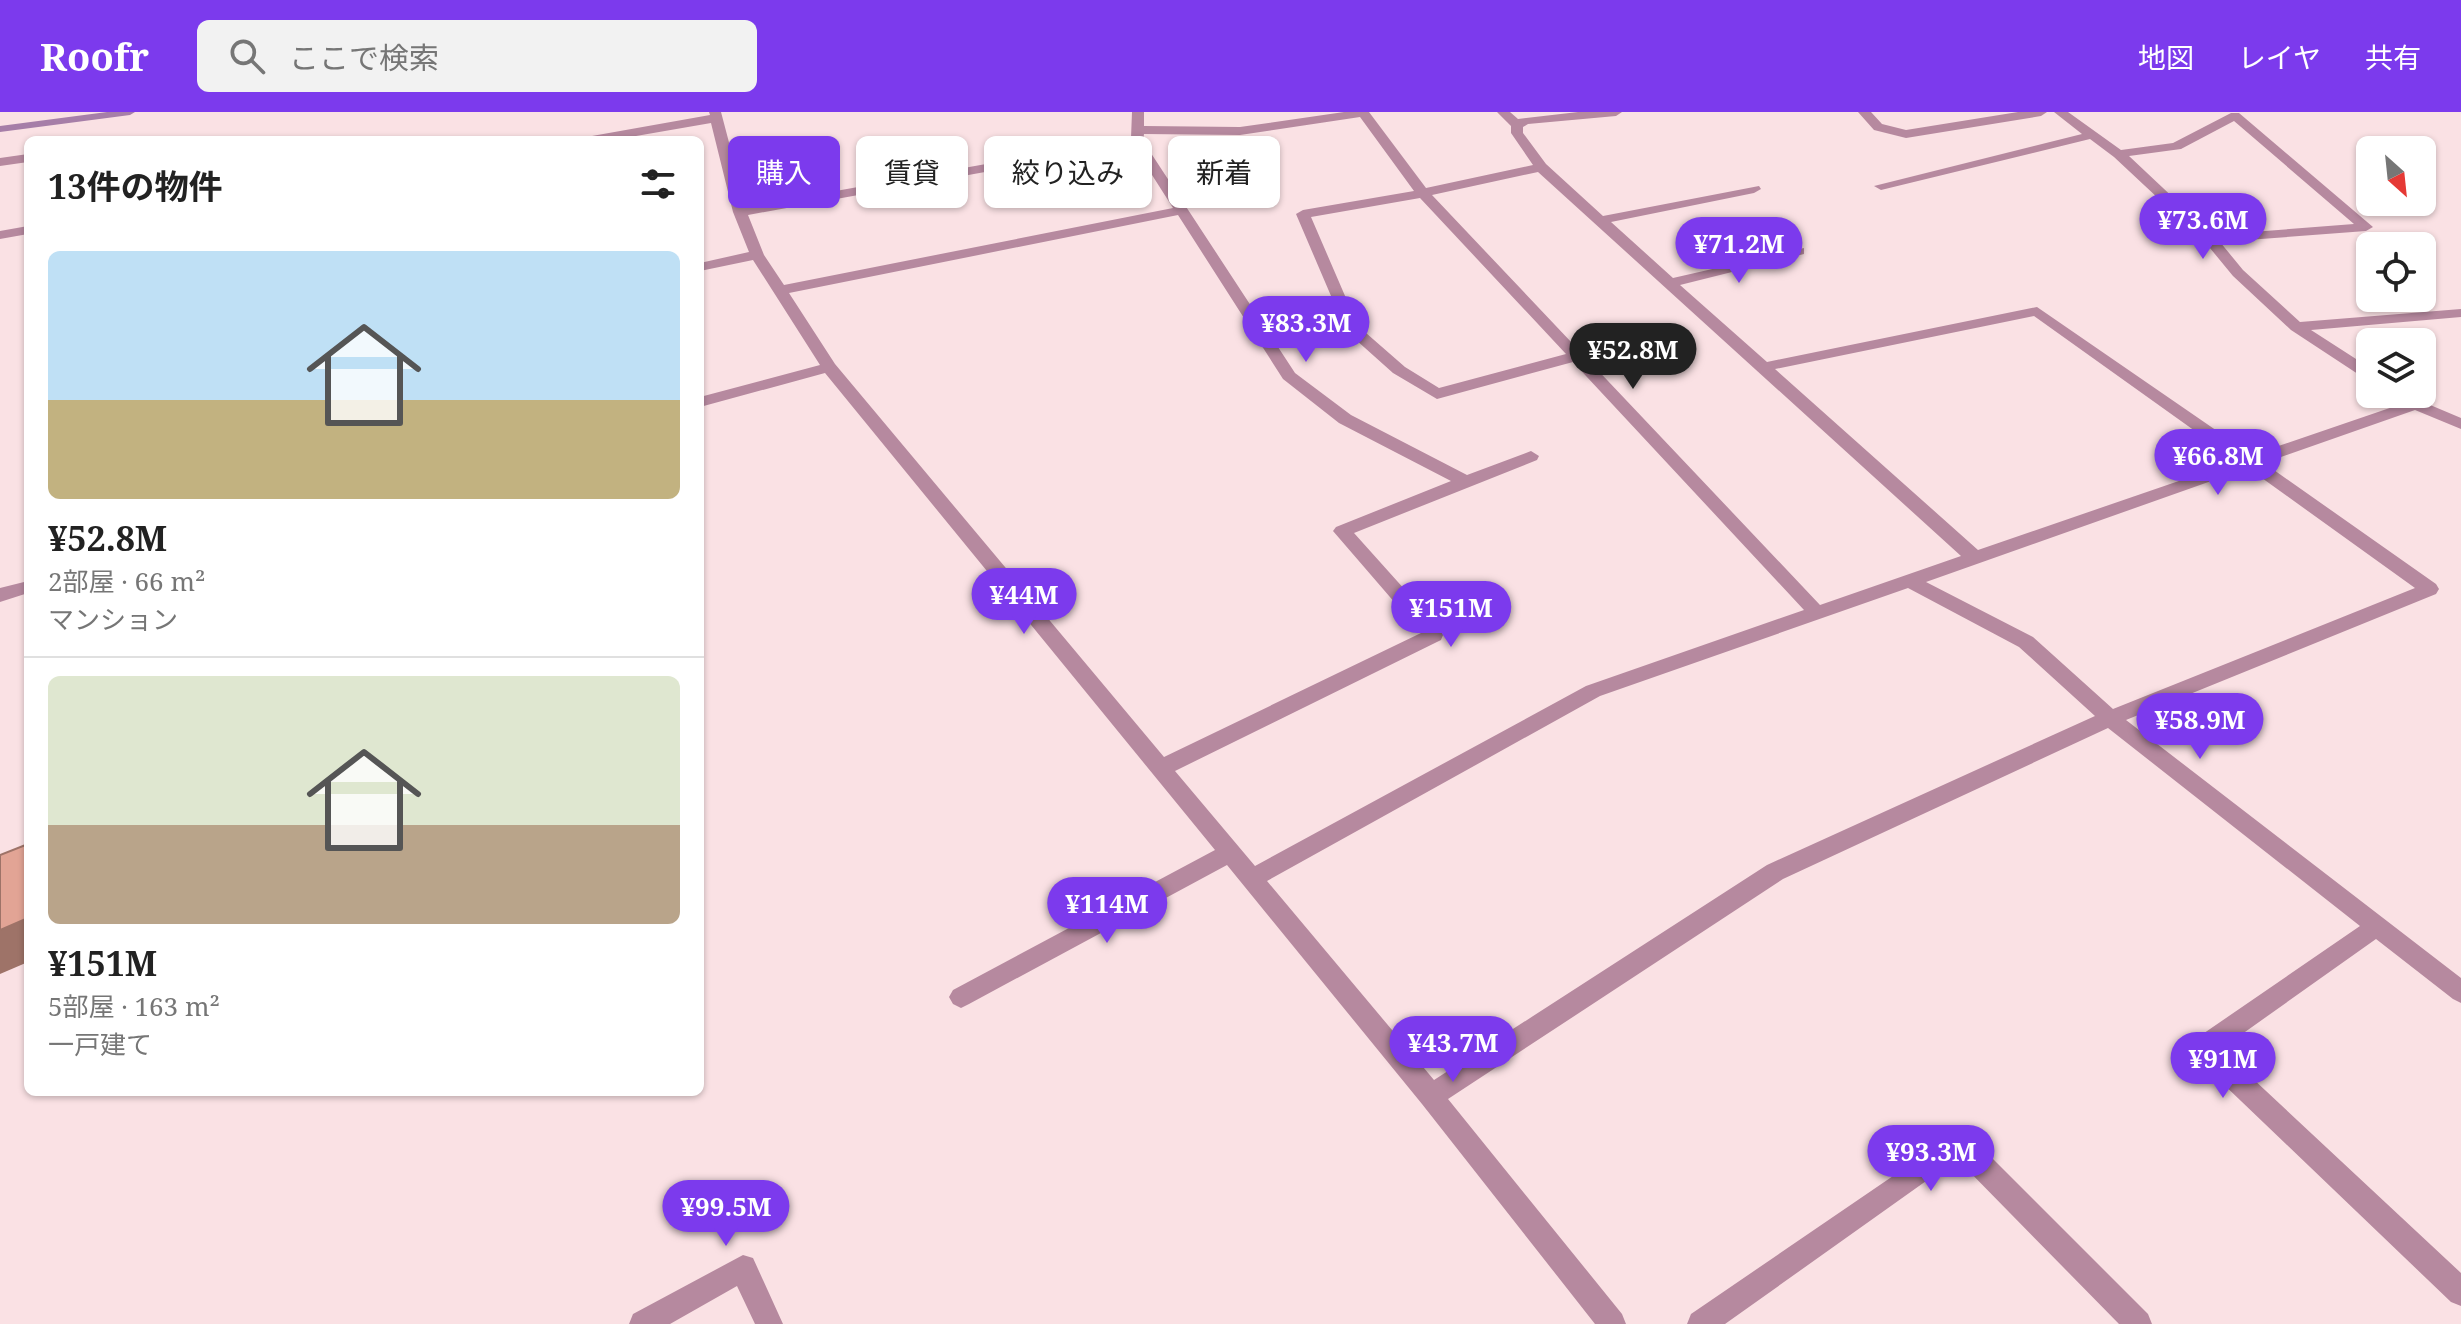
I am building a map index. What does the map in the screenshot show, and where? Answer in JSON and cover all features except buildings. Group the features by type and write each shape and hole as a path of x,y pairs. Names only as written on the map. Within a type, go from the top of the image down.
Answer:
{"street":[{"path":"1138,112 1137,135 1289,376 1345,419 1466,482"},
{"path":"1503,112 1517,125 1517,133 1541,167 1975,558"},
{"path":"1517,125 1525,121 1616,112"},
{"path":"1864,112 1878,127 1906,134 2041,112"},
{"path":"2060,112 2119,154 2210,239 2238,273 2296,327 2356,366"},
{"path":"740,212 1137,135 1240,131 1363,113 1423,193 1817,613"},
{"path":"2119,154 2176,146 2238,114 2366,227 2210,239"},
{"path":"612,136 715,115 740,212 757,255 829,367 1431,1096 1612,1324"},
{"path":"1881,186 2092,135"},
{"path":"0,162 24,159"},
{"path":"1541,167 1423,193 1303,214 1351,328 1399,370 1437,394 1574,357"},
{"path":"1602,220 1754,189"},
{"path":"778,291 1183,210"},
{"path":"0,235 24,231"},
{"path":"1669,283 1799,251"},
{"path":"704,266 757,255"},
{"path":"1431,1096 1775,872 2110,718 2430,589 2037,311 1764,367"},
{"path":"2296,327 2461,313"},
{"path":"704,401 829,367"},
{"path":"1251,879 1593,691 2405,408"},
{"path":"2425,408 2461,424"},
{"path":"1161,768 1434,635 1342,531 1531,456"},
{"path":"1909,581 2026,642 2110,718 2461,992"},
{"path":"0,595 24,588"},
{"path":"961,997 1231,852"},
{"path":"2376,927 2203,1048 2461,1292"},
{"path":"1701,1324 1959,1143 2138,1324"},
{"path":"643,1324 743,1268 769,1324"}],"waterway":[{"path":"0,129 130,112"}]}
